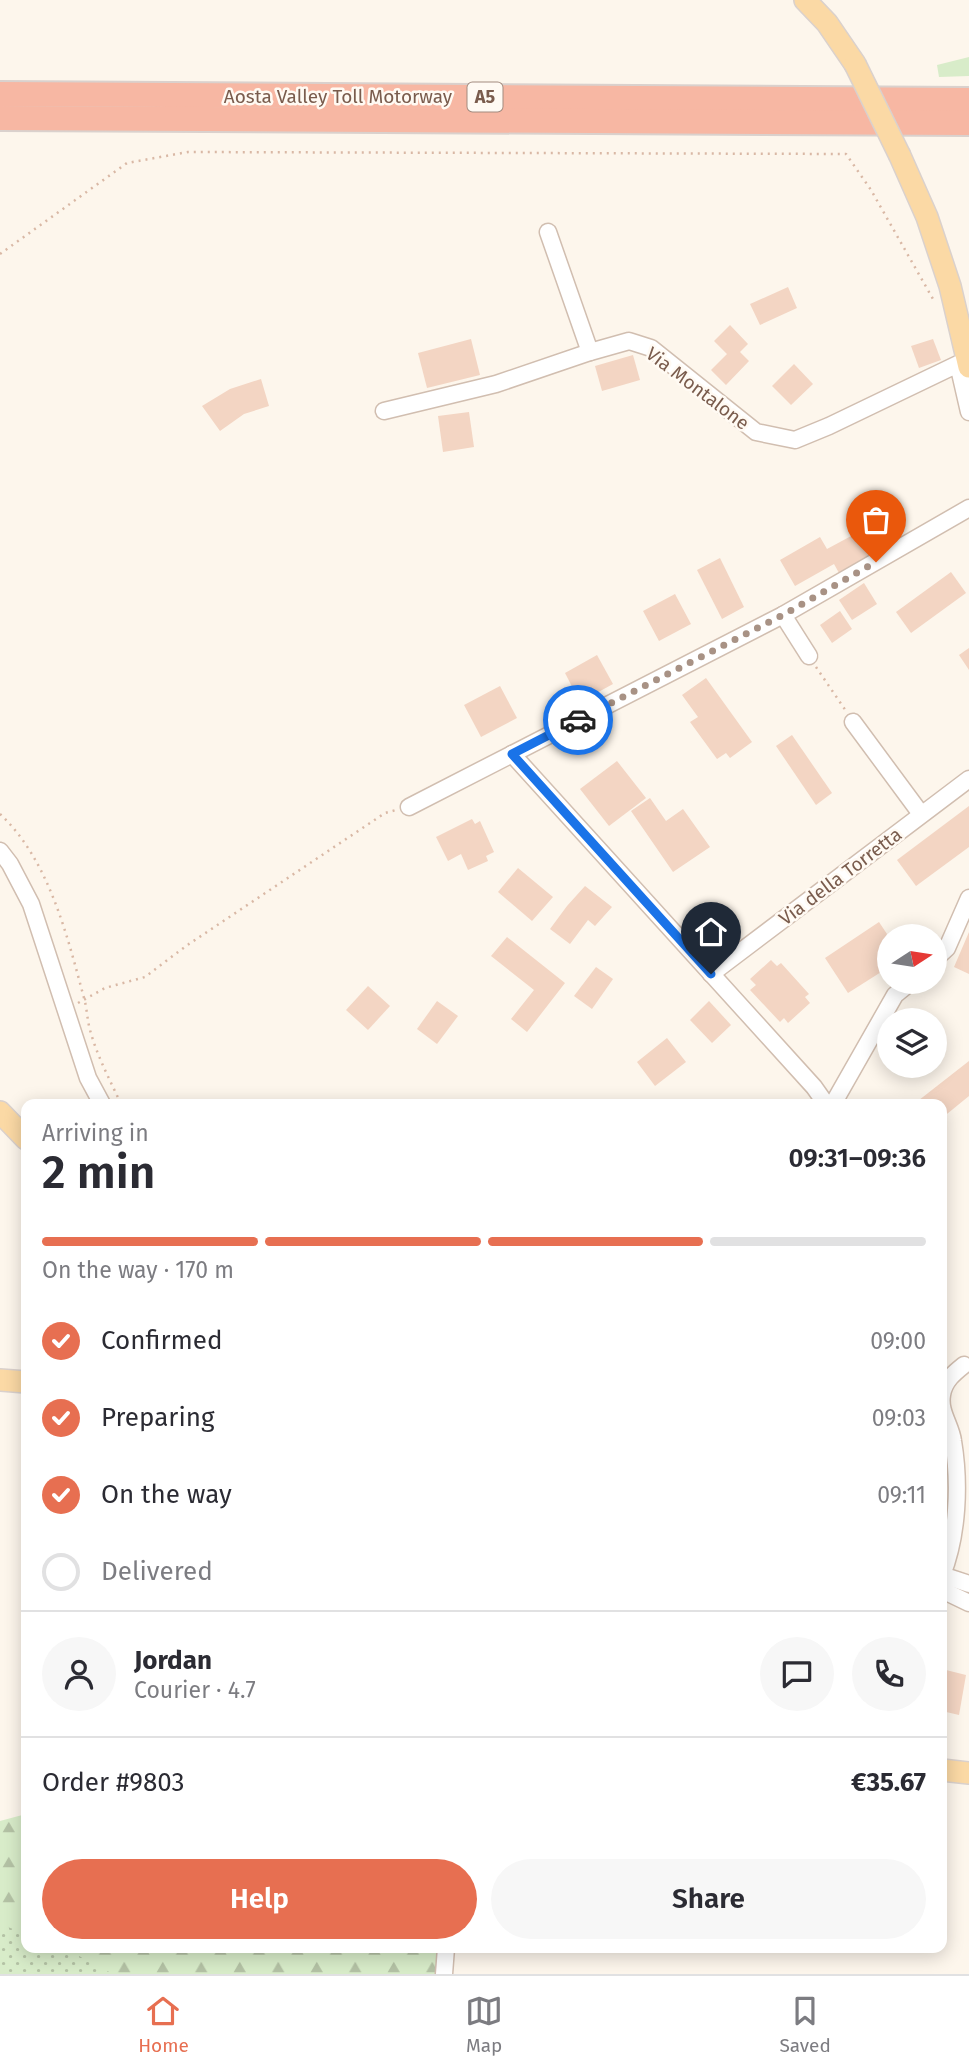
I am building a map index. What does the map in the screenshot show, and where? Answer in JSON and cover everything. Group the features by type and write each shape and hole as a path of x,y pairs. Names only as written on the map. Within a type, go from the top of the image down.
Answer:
{"highway":[{"name":"Aosta Valley Toll Motorway","path":"0,94 969,100"},
{"name":"Aosta Valley Toll Motorway","path":"0,118 969,123"}],"main road":[{"path":"805,0 827,23 855,64 928,217 950,286 963,365"},
{"path":"3,1117 21,1134"},
{"path":"947,1771 969,1773"}],"street":[{"path":"548,232 590,352"},
{"name":"Via Montalone","path":"384,411 496,384 629,341 651,348 756,432 795,440 963,365"},
{"path":"963,365 969,412"},
{"path":"409,807 783,615 969,508"},
{"path":"783,615 809,656"},
{"path":"853,722 921,814"},
{"path":"512,754 814,1087 822,1099"},
{"name":"Via della Torretta","path":"711,974 969,779"},
{"path":"0,851 32,904 88,1078 99,1099"},
{"path":"947,948 969,898"},
{"path":"836,1099 896,994"},
{"path":"947,1382 964,1365"},
{"path":"947,1420 953,1442 957,1486 956,1509 947,1557"},
{"path":"947,1577 969,1584"},
{"path":"947,1592 969,1603"},
{"path":"443,1974 445,1953"}],"path":[{"path":"0,254 127,163 188,152 846,154 871,190 935,302"},
{"path":"809,656 853,722"},
{"path":"65,1009 85,1001 105,988 145,977 186,946 385,813 409,807"},
{"path":"0,814 16,829 41,871 58,911 85,1001 90,1030 119,1099"}],"green space":[{"path":"969,57 969,76 939,77 937,65"},
{"path":"21,1815 21,1953 439,1953 436,1974 0,1974 0,1821"},
{"path":"0,1924 21,1932 21,1953 73,1953 113,1974 0,1974"}],"building":[{"path":"788,287 797,308 760,325 750,304"},
{"path":"730,325 748,344 740,352 749,361 726,385 711,370 727,354 714,341"},
{"path":"471,339 480,375 427,388 418,353"},
{"path":"933,339 941,360 919,368 911,346"},
{"path":"633,355 640,380 602,391 595,366"},
{"path":"794,364 813,384 791,405 772,386"},
{"path":"261,379 269,406 244,414 220,431 202,406 230,389"},
{"path":"469,412 474,447 443,452 438,416"},
{"path":"866,528 879,552 839,573 834,564 795,586 780,560 820,537 827,549"},
{"path":"720,558 744,607 722,619 697,570"},
{"path":"951,572 966,593 911,633 896,612"},
{"path":"864,583 877,604 852,620 839,600"},
{"path":"675,594 691,624 659,641 643,611"},
{"path":"840,611 852,629 832,643 820,625"},
{"path":"969,648 969,670 959,655"},
{"path":"597,655 613,684 580,702 565,673"},
{"path":"706,678 752,742 730,758 726,753 717,759 690,722 698,717 682,695"},
{"path":"500,686 517,718 481,737 464,705"},
{"path":"792,735 832,793 816,805 776,746"},
{"path":"617,761 646,798 609,826 580,789"},
{"path":"650,798 666,821 683,809 710,847 673,872 631,811"},
{"path":"969,806 969,847 916,886 897,860"},
{"path":"472,819 475,824 480,821 494,852 486,856 488,861 468,870 461,854 448,861 436,837"},
{"path":"518,868 553,897 532,921 498,892"},
{"path":"585,886 612,907 595,926 588,920 570,944 550,929"},
{"path":"879,922 880,924 877,924 877,975 848,993 825,958"},
{"path":"969,932 969,974 954,967"},
{"path":"507,937 565,983 527,1032 511,1019 534,990 491,956"},
{"path":"771,960 777,966 781,963 809,994 805,997 810,1003 788,1023 784,1018 780,1022 750,990 756,985 750,979"},
{"path":"596,967 613,979 592,1009 574,996"},
{"path":"368,986 390,1006 368,1030 346,1010"},
{"path":"437,1001 458,1016 437,1044 417,1029"},
{"path":"709,1001 731,1025 712,1043 690,1020"},
{"path":"667,1038 686,1062 655,1086 637,1062"},
{"path":"969,1061 969,1096 947,1114 947,1099 920,1099"},
{"path":"947,1670 966,1675 959,1715 947,1712"}],"way so far":[{"path":"578,720 783,615 876,562"}],"route":[{"path":"578,720 512,754 711,974"}]}
